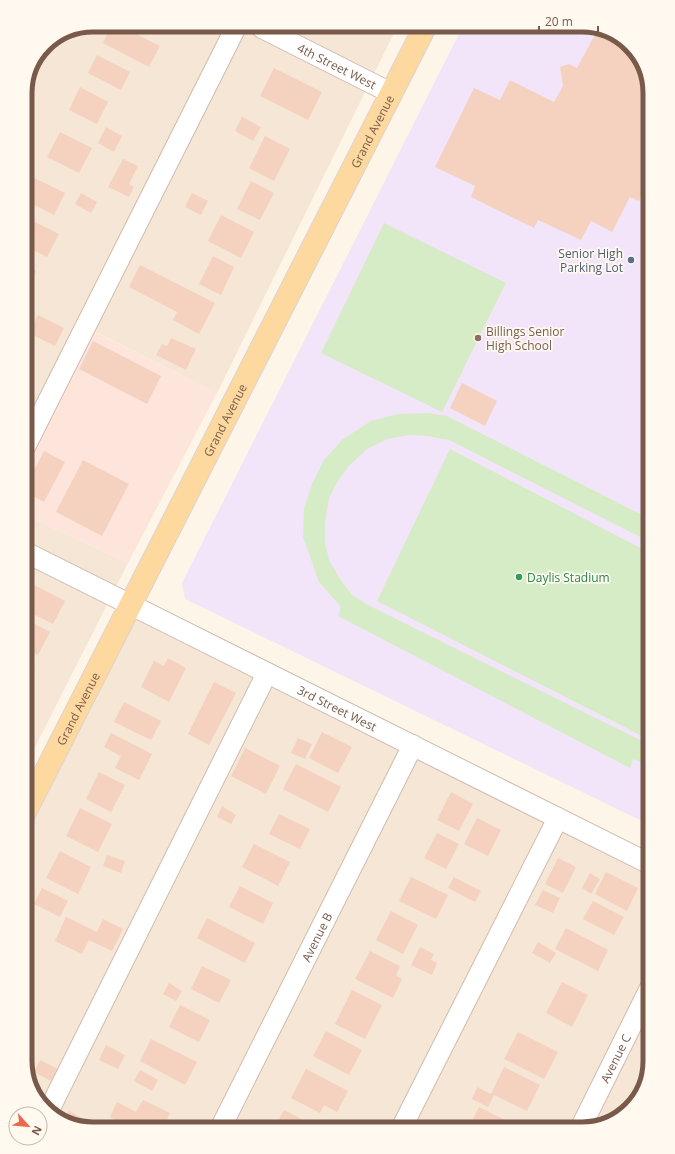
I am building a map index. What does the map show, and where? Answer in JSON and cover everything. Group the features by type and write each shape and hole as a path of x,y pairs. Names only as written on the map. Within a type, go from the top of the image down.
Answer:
{"main road":[{"name":"Grand Avenue","path":"32,793 131,605 422,32"}],"street":[{"path":"32,433 233,32"},
{"name":"4th Street West","path":"270,32 391,93"},
{"name":"3rd Street West","path":"32,556 643,860"},
{"path":"51,1105 267,673"},
{"name":"Avenue B","path":"224,1122 413,745"},
{"path":"405,1122 558,818"},
{"name":"Avenue C","path":"584,1122 643,1002"}],"shaded area":[{"path":"93,32 395,32 217,393 86,327 32,433 32,89 38,66 53,47 73,35"},
{"name":"Billings Senior High School","path":"460,32 586,32 602,35 616,42 628,53 637,66 641,77 643,93 643,822 185,599 182,583"},
{"path":"85,327 217,393 128,563 32,518 32,433"},
{"path":"32,518 128,563 32,753"},
{"path":"131,605 643,861 642,1069 640,1081 633,1095 616,1112 602,1119 582,1122 89,1122 66,1116 47,1101 42,1095 35,1081 32,1061 32,798"}],"green space":[{"path":"384,223 506,283 442,412 321,353"},
{"path":"428,413 447,416 643,515 643,538 449,440 410,435 387,439 367,449 349,466 338,481 329,498 325,524 325,543 329,560 340,579 352,595 368,605 643,742 643,763 633,759 630,768 338,616 341,607 319,582 303,537 304,508 312,484 324,460 343,439 371,421 398,414"},
{"name":"Daylis Stadium","path":"450,449 643,549 643,736 377,601"}],"building":[{"path":"108,32 132,32 160,46 149,67 103,43"},
{"path":"596,33 609,38 622,47 633,59 641,77 643,93 643,194 639,201 630,197 612,232 591,221 581,240 538,220 534,228 471,197 475,186 435,167 474,88 500,100 510,80 554,102 563,86 560,67 569,64 577,68"},
{"path":"97,55 130,72 121,90 88,73"},
{"path":"274,68 322,92 308,120 260,96"},
{"path":"80,87 108,102 97,124 69,110"},
{"path":"242,117 261,127 253,141 235,131"},
{"path":"106,127 122,136 114,152 98,143"},
{"path":"60,132 92,148 79,173 47,157"},
{"path":"265,136 290,149 274,181 249,168"},
{"path":"123,159 138,166 129,184 134,187 129,197 108,187"},
{"path":"34,178 65,193 54,215 32,204 32,182"},
{"path":"251,181 274,193 260,220 237,209"},
{"path":"81,193 97,202 91,213 75,204"},
{"path":"192,193 208,201 201,215 185,207"},
{"path":"221,215 254,232 241,258 208,241"},
{"path":"32,220 59,234 47,257 32,250"},
{"path":"213,256 234,267 221,295 199,284"},
{"path":"140,265 215,303 199,334 173,320 177,312 129,287"},
{"path":"32,269 36,271 32,279"},
{"path":"38,315 64,328 55,346 32,334 32,327"},
{"path":"171,338 196,349 186,370 156,355 162,344 167,346"},
{"path":"93,341 161,376 147,404 79,369"},
{"path":"462,383 497,401 485,426 450,408"},
{"path":"44,451 65,462 44,502 32,496 32,474"},
{"path":"83,460 129,484 102,536 56,512"},
{"path":"34,585 65,601 53,624 32,614 32,589"},
{"path":"32,623 50,632 38,655 32,652"},
{"path":"168,658 186,668 169,702 141,687 154,661 164,666"},
{"path":"32,664 35,665 32,671"},
{"path":"214,682 236,693 209,745 188,734"},
{"path":"124,702 161,721 151,740 114,722"},
{"path":"322,732 352,747 338,773 309,758"},
{"path":"111,733 152,754 139,780 115,768 121,756 104,747"},
{"path":"298,738 312,744 305,759 291,753"},
{"path":"245,748 280,766 266,794 231,776"},
{"path":"296,764 341,787 328,812 283,789"},
{"path":"99,772 125,785 111,812 86,799"},
{"path":"451,792 473,804 459,831 437,820"},
{"path":"222,806 236,815 231,824 217,817"},
{"path":"80,808 112,824 98,852 66,836"},
{"path":"279,814 310,829 300,849 269,834"},
{"path":"477,818 501,830 488,856 464,844"},
{"path":"437,833 459,844 446,869 424,858"},
{"path":"254,844 290,862 278,886 242,867"},
{"path":"60,851 91,867 78,894 46,878"},
{"path":"107,855 125,861 121,873 103,866"},
{"path":"558,858 576,867 563,893 545,884"},
{"path":"606,872 638,888 627,911 595,894"},
{"path":"590,873 600,879 591,894 582,888"},
{"path":"411,877 448,895 436,919 399,901"},
{"path":"454,877 481,891 475,902 448,888"},
{"path":"240,886 273,903 263,924 229,907"},
{"path":"42,888 68,901 60,917 34,904"},
{"path":"543,890 560,898 553,913 535,905"},
{"path":"593,901 624,917 614,935 583,919"},
{"path":"391,911 418,925 403,954 376,940"},
{"path":"66,917 97,932 103,919 123,929 112,951 89,940 82,954 55,941"},
{"path":"207,918 255,943 245,963 197,938"},
{"path":"566,928 608,950 598,971 555,949"},
{"path":"538,942 556,953 550,963 532,953"},
{"path":"420,947 434,954 431,960 437,963 432,975 411,965"},
{"path":"370,951 400,966 396,975 402,979 393,998 355,979"},
{"path":"202,966 231,980 219,1003 191,989"},
{"path":"562,982 588,995 572,1027 546,1013"},
{"path":"169,983 182,991 176,1001 163,994"},
{"path":"352,990 382,1005 365,1039 335,1024"},
{"path":"180,1005 210,1020 199,1042 169,1027"},
{"path":"326,1031 362,1050 349,1075 313,1056"},
{"path":"518,1032 558,1052 544,1079 504,1059"},
{"path":"151,1039 197,1062 185,1085 140,1061"},
{"path":"106,1045 125,1055 118,1069 99,1060"},
{"path":"40,1060 58,1069 51,1081 34,1072"},
{"path":"504,1067 540,1085 527,1111 494,1095 488,1107 472,1099 477,1087 491,1094"},
{"path":"306,1069 348,1091 337,1112 324,1105 320,1113 291,1098"},
{"path":"140,1070 158,1080 152,1091 134,1081"},
{"path":"143,1100 170,1113 166,1122 120,1122 110,1117 117,1102 136,1112"},
{"path":"479,1107 509,1122 472,1122"},
{"path":"284,1110 307,1122 278,1122"},
{"path":"69,1111 89,1122 73,1119 66,1116"}],"place":[{"name":"Senior High Parking Lot","path":"631,260"},
{"name":"Billings Senior High School","path":"478,338"},
{"name":"Daylis Stadium","path":"519,577"}]}
